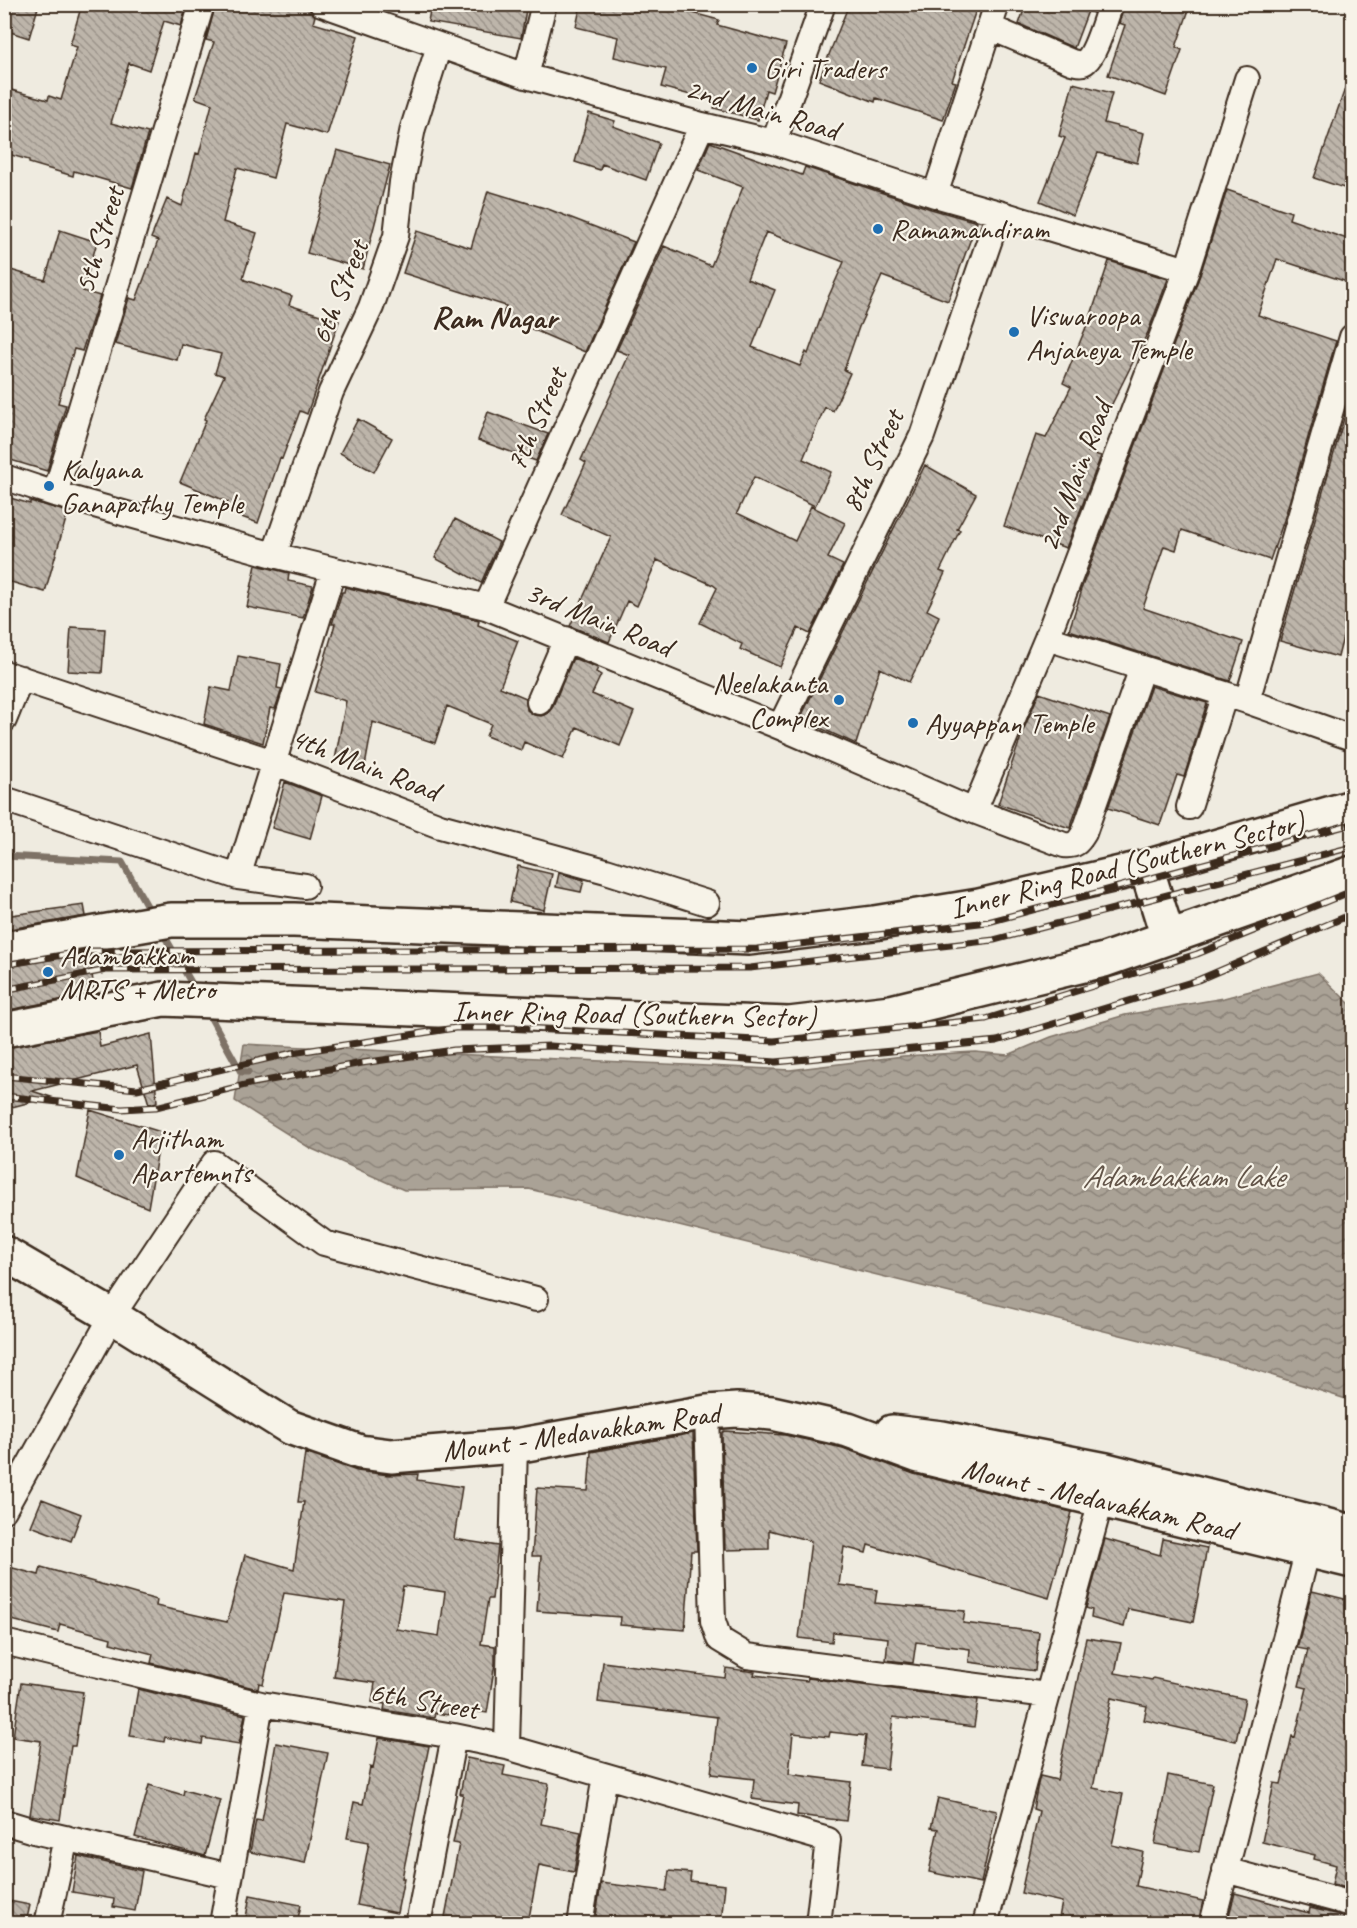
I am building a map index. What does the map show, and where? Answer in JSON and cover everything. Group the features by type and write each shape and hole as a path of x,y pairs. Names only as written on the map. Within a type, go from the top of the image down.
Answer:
{"main road":[{"name":"Inner Ring Road (Southern Sector)","path":"4,949 171,920 294,920 749,938 874,923 979,906 1146,867 1353,807"},
{"path":"1146,867 1168,937"},
{"name":"Inner Ring Road (Southern Sector)","path":"4,1030 163,999 789,1024 891,1012 1104,960 1353,873"},
{"name":"Mount - Medavakkam Road","path":"4,1253 112,1316 289,1426 360,1452 391,1455 515,1446 707,1412 737,1410 772,1413 848,1430 912,1433 942,1438 1353,1561"},
{"name":"Mount - Medavakkam Road","path":"1106,1486 1353,1532"}],"street":[{"name":"5th Street","path":"55,494 202,4"},
{"name":"2nd Main Road","path":"322,4 526,76 702,125 774,142 935,195 1187,270"},
{"path":"526,76 544,4"},
{"path":"774,142 823,4"},
{"path":"935,195 997,4"},
{"path":"989,27 1072,62 1081,63 1087,61 1092,53 1111,4"},
{"name":"6th Street","path":"274,555 331,392 370,307 396,236 402,182 413,128 439,46"},
{"name":"2nd Main Road","path":"1047,638 1187,270 1247,79"},
{"name":"7th Street","path":"486,607 702,125"},
{"name":"8th Street","path":"780,727 922,436 999,213"},
{"path":"1189,807 1236,697 1347,380 1353,337"},
{"name":"3rd Main Road","path":"4,477 55,494 333,571 486,607 780,727 974,811 1064,846 1073,846 1078,843 1084,833 1142,668"},
{"path":"238,877 333,571"},
{"path":"974,811 1047,638 1236,697 1353,738"},
{"path":"538,702 566,639"},
{"path":"4,720 13,675"},
{"name":"4th Main Road","path":"13,675 273,762 440,826 606,871 707,903"},
{"path":"4,799 238,877 305,886"},
{"path":"4,1510 112,1316 214,1163 324,1243 536,1299"},
{"path":"707,1412 713,1621 719,1639 747,1656 1047,1695"},
{"path":"507,1747 515,1446"},
{"path":"985,1923 1106,1486"},
{"path":"1212,1923 1308,1549"},
{"name":"6th Street","path":"4,1642 261,1704 507,1747 828,1840 818,1923"},
{"path":"222,1923 261,1704"},
{"path":"420,1923 454,1736"},
{"path":"580,1923 605,1776"},
{"path":"4,1822 230,1875"},
{"path":"47,1923 66,1838"},
{"path":"1225,1870 1353,1904"}],"water":[{"name":"Adambakkam Lake","path":"1318,973 1352,1006 1352,1401 1234,1363 529,1189 404,1190 310,1148 235,1101 244,1044 790,1070 903,1056 975,1052 1008,1055 1051,1037 1125,1015 1224,998"}],"building":[{"path":"4,4 39,4 29,38 4,30"},
{"path":"82,4 187,4 181,26 164,21 149,70 129,63 111,123 148,133 132,188 74,171 73,176 4,153 4,88 48,100 49,96 61,100 77,47 70,45"},
{"path":"216,4 293,4 309,9 315,16 313,23 358,36 327,135 287,124 273,178 237,168 223,222 257,233 243,278 245,280 292,296 289,305 339,321 307,414 300,411 282,459 280,458 258,523 225,511 228,502 180,482 206,420 204,419 224,376 215,373 221,354 181,344 177,360 115,344 129,298 136,300 158,241 151,238 167,199 182,206 196,153 199,154 212,104 195,98 214,42 206,40"},
{"path":"431,4 527,4 521,38 428,22"},
{"path":"581,4 659,4 719,20 717,25 786,44 772,92 766,90 758,120 714,108 716,102 661,87 666,69 614,57 618,37 576,27"},
{"path":"849,4 978,4 952,81 956,82 943,120 876,98 875,102 819,80"},
{"path":"1026,4 1096,4 1093,13 1088,11 1074,48 1019,24"},
{"path":"1125,4 1191,4 1176,47 1182,50 1166,96 1108,75 1125,25 1119,23"},
{"path":"1349,77 1353,77 1353,191 1314,178"},
{"path":"1073,83 1112,93 1104,123 1144,133 1137,163 1098,153 1073,215 1040,201 1065,138 1059,136"},
{"path":"589,113 615,121 613,126 659,143 646,180 602,164 600,170 575,162"},
{"path":"710,142 802,175 805,167 977,222 948,301 882,276 859,327 844,370 850,373 833,411 825,407 803,459 831,472 815,506 754,477 737,513 795,541 811,506 845,523 828,558 843,565 810,634 798,628 780,667 740,649 742,644 700,623 717,588 657,560 637,606 627,601 609,642 570,626 611,537 562,515 586,463 581,460 629,355 617,350 664,246 711,266 743,187 698,170","holes":["766,232 844,262 827,300 808,354 806,352 800,366 752,347 775,290 747,279"]},
{"path":"337,150 390,165 363,269 307,253"},
{"path":"1227,190 1291,212 1289,219 1353,241 1353,284 1277,259 1258,315 1336,341 1284,520 1270,560 1182,530 1176,550 1164,546 1143,608 1243,642 1230,681 1069,630 1080,592 1200,275"},
{"path":"488,191 548,209 634,242 585,352 502,316 506,306 403,273 417,231 471,248"},
{"path":"60,230 97,242 83,291 100,296 82,351 74,349 58,403 66,405 47,471 4,458 4,268 45,280"},
{"path":"1109,261 1168,279 1148,332 1088,452 1101,456 1066,548 1004,526 1036,435 1046,438 1071,387 1063,383 1091,315"},
{"path":"1353,387 1353,623 1347,621 1338,657 1280,641"},
{"path":"488,412 548,434 536,461 478,440"},
{"path":"358,419 392,438 374,472 340,453"},
{"path":"925,465 976,494 957,529 960,530 940,571 945,573 927,610 939,616 922,657 909,682 880,668 856,744 800,719"},
{"path":"4,496 68,512 45,592 4,580"},
{"path":"455,519 499,542 481,583 435,558"},
{"path":"256,565 289,573 288,581 313,586 303,618 247,607"},
{"path":"345,587 479,620 478,625 518,641 500,687 526,698 527,710 534,715 547,714 552,708 573,658 598,668 596,672 601,675 592,694 634,712 620,746 577,727 563,759 524,742 521,750 486,736 491,724 447,706 435,743 373,722 365,766 335,760 346,701 315,692 335,624 332,624"},
{"path":"71,627 105,629 102,673 68,671"},
{"path":"238,656 281,664 277,688 282,689 275,709 270,708 263,743 204,724 211,687 231,691"},
{"path":"1151,686 1207,703 1184,777 1177,775 1160,825 1108,808"},
{"path":"1039,693 1110,717 1070,828 998,804 1023,731"},
{"path":"285,782 322,796 310,839 272,828"},
{"path":"518,866 552,874 544,910 510,902"},
{"path":"559,873 584,880 581,892 556,887"},
{"path":"84,905 86,916 4,930 4,916"},
{"path":"90,953 94,993 4,1011 4,967"},
{"path":"98,1031 100,1047 151,1034 157,1102 149,1104 137,1065 32,1091 51,1097 4,1109 4,1048"},
{"name":"Arjitham Apartemnts","path":"90,1110 161,1132 148,1208 77,1178"},
{"path":"724,1431 785,1435 843,1448 914,1474 1072,1512 1049,1598 868,1545 866,1553 844,1547 839,1585 877,1590 875,1603 965,1611 963,1623 1039,1632 1035,1671 969,1662 970,1649 916,1642 913,1663 886,1660 888,1638 833,1632 832,1642 799,1638 811,1541 769,1530 769,1549 725,1550 722,1433"},
{"path":"693,1433 697,1551 691,1551 685,1630 620,1625 621,1617 537,1611 541,1556 532,1556 537,1488 588,1491 591,1452"},
{"path":"305,1453 357,1471 389,1475 418,1474 417,1480 462,1487 454,1539 498,1546 492,1599 488,1599 481,1644 495,1646 495,1663 487,1713 449,1707 448,1715 435,1713 434,1718 384,1710 385,1704 372,1702 375,1683 334,1677 345,1602 284,1593 263,1684 259,1683 258,1689 151,1663 153,1654 110,1643 111,1638 60,1624 58,1632 4,1618 4,1584 9,1567 39,1575 41,1567 157,1600 156,1606 227,1622 245,1555 294,1569 304,1502 298,1502","holes":["403,1586 445,1592 439,1636 396,1629"]},
{"path":"42,1499 81,1514 71,1541 31,1526"},
{"path":"1105,1539 1160,1555 1163,1539 1207,1548 1193,1622 1128,1609 1124,1627 1091,1618 1092,1610 1086,1608"},
{"path":"1312,1591 1353,1601 1353,1876 1350,1889 1332,1884 1336,1865 1314,1859 1315,1855 1262,1842 1274,1783 1281,1784 1292,1736 1295,1737 1307,1688 1299,1686 1308,1650 1297,1648"},
{"path":"1086,1638 1121,1643 1115,1673 1152,1680 1153,1678 1245,1699 1236,1741 1144,1720 1147,1706 1111,1698 1093,1788 1123,1794 1112,1845 1143,1852 1136,1886 1203,1901 1198,1923 1058,1923 1062,1902 1021,1893 1039,1811 1033,1809 1040,1776 1057,1780"},
{"path":"603,1662 725,1678 726,1668 755,1672 754,1675 807,1681 808,1678 978,1700 974,1727 893,1717 887,1769 862,1766 866,1736 830,1732 829,1737 793,1733 789,1774 851,1782 846,1821 797,1815 798,1805 752,1799 754,1779 711,1774 717,1717 598,1702"},
{"path":"21,1683 83,1692 75,1746 71,1746 60,1820 30,1815 41,1741 13,1737"},
{"path":"138,1689 245,1715 239,1744 203,1738 202,1744 165,1737 164,1742 130,1736"},
{"path":"379,1738 429,1746 397,1913 357,1905 369,1842 347,1838 354,1802 363,1804 370,1767 373,1768"},
{"path":"276,1743 328,1753 305,1863 250,1852 256,1820 262,1821"},
{"path":"467,1758 505,1766 503,1775 549,1784 541,1824 581,1832 574,1872 539,1865 528,1923 480,1923 445,1917 459,1844 453,1843 463,1794 460,1794"},
{"path":"1168,1775 1213,1784 1199,1852 1155,1844"},
{"path":"149,1785 183,1795 184,1790 220,1800 205,1856 135,1837"},
{"path":"938,1798 997,1811 981,1883 929,1872 938,1829 931,1828"},
{"path":"78,1856 142,1871 135,1911 113,1907 114,1899 72,1892"},
{"path":"669,1871 691,1873 690,1881 725,1885 721,1923 648,1921 648,1923 595,1923 601,1883 666,1891"},
{"path":"1235,1893 1309,1913 1310,1908 1353,1918 1353,1923 1227,1923"},
{"path":"250,1895 301,1905 297,1923 245,1923"},
{"path":"4,1900 30,1905 26,1923 4,1923"}],"waterway":[{"path":"4,856 122,862 151,913"},
{"path":"161,930 196,991"},
{"path":"207,1011 241,1072 248,1072"}],"railway":[{"path":"4,965 86,951 757,949 988,922 1352,824"},
{"path":"4,990 106,970 750,968 994,940 1352,847"},
{"path":"4,1076 137,1089 292,1053 455,1028 526,1028 774,1041 986,1019 1197,954 1352,891"},
{"path":"4,1096 122,1109 156,1107 249,1084 362,1063 454,1050 550,1046 776,1062 997,1041 1198,980 1352,914"}],"place":[{"name":"Giri Traders","path":"752,68"},
{"name":"Ramamandiram","path":"878,229"},
{"name":"Viswaroopa Anjaneya Temple","path":"1014,332"},
{"name":"Kalyana Ganapathy Temple","path":"49,486"},
{"name":"Neelakanta Complex","path":"839,700"},
{"name":"Ayyappan Temple","path":"913,723"},
{"name":"Adambakkam MRTS + Metro","path":"48,972"},
{"name":"Arjitham Apartemnts","path":"119,1155"}],"district":[{"name":"Ram Nagar","path":"494,317"}]}
